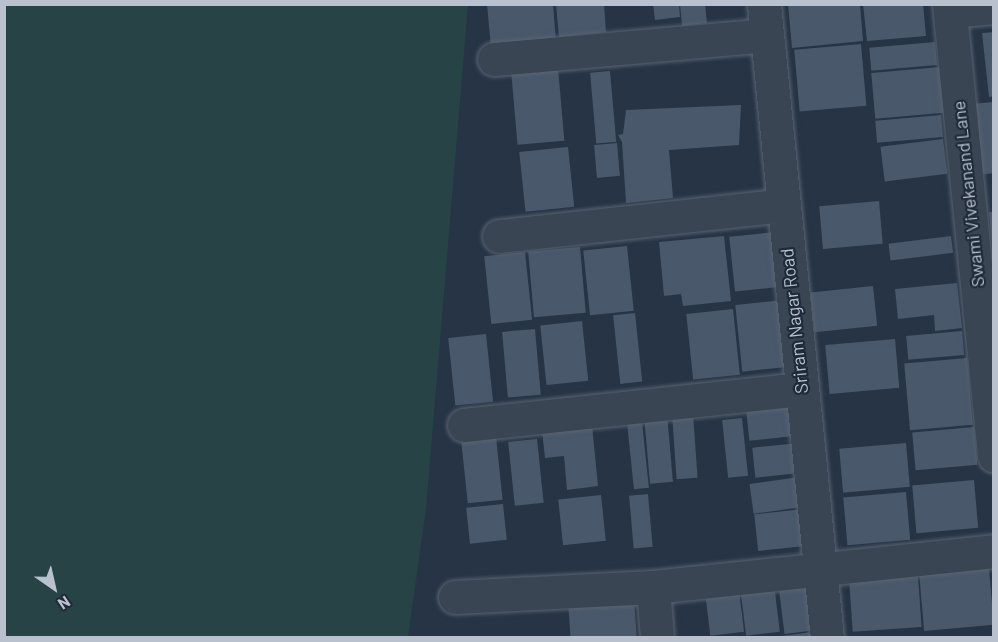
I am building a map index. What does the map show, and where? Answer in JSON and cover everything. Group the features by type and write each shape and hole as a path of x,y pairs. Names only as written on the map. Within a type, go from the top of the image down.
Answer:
{"street":[{"path":"949,8 993,7"},
{"name":"Swami Vivekanand Lane","path":"949,8 981,191 993,456"},
{"path":"494,59 765,20"},
{"name":"Sriram Nagar Road","path":"765,20 827,638"},
{"path":"499,236 783,205"},
{"path":"464,425 801,389"},
{"path":"455,597 652,586 993,551"},
{"path":"652,586 657,638"}],"green space":[{"path":"4,5 468,5 426,509 408,637 5,637"}],"building":[{"path":"487,4 553,4 556,41 491,48"},
{"path":"556,4 604,4 606,32 559,37"},
{"path":"653,4 679,4 680,17 655,20"},
{"path":"680,4 705,4 707,23 682,26"},
{"path":"788,4 860,4 863,41 792,48"},
{"path":"863,4 923,4 926,36 867,41"},
{"path":"994,32 994,96 989,97 982,33"},
{"path":"935,42 937,65 871,71 869,48"},
{"path":"861,44 866,106 800,112 794,50"},
{"path":"940,67 944,113 875,119 871,73"},
{"path":"558,68 564,141 518,145 511,72"},
{"path":"610,71 616,142 596,143 590,73"},
{"path":"994,102 994,173 978,175 971,104"},
{"path":"741,105 739,145 669,150 673,198 626,203 622,142 618,135 623,134 626,110"},
{"path":"941,115 943,137 877,143 875,121"},
{"path":"943,139 947,174 885,181 880,147"},
{"path":"617,143 620,176 597,178 594,145"},
{"path":"568,147 574,207 526,212 519,152"},
{"path":"879,201 883,244 823,249 819,206"},
{"path":"989,212 994,212 994,244 992,244"},
{"path":"775,232 781,287 735,292 729,237"},
{"path":"724,236 731,301 683,306 681,294 664,296 659,242"},
{"path":"951,236 953,253 891,261 888,244"},
{"path":"627,246 634,311 590,315 583,251"},
{"path":"580,247 586,313 534,317 528,252"},
{"path":"525,252 532,320 491,324 484,256"},
{"path":"957,283 962,328 935,331 934,315 898,319 895,289"},
{"path":"873,286 877,326 815,332 810,293"},
{"path":"783,300 790,367 742,372 735,305"},
{"path":"733,309 740,375 693,380 686,314"},
{"path":"635,313 642,382 620,384 613,315"},
{"path":"582,321 588,381 547,385 540,325"},
{"path":"535,329 541,395 508,398 502,332"},
{"path":"962,331 964,355 908,360 906,336"},
{"path":"486,334 493,402 455,406 448,338"},
{"path":"895,339 899,388 830,394 825,345"},
{"path":"967,358 973,425 910,430 904,363"},
{"path":"793,406 796,436 749,441 746,411"},
{"path":"693,413 698,478 677,479 672,414"},
{"path":"667,414 673,482 650,484 644,416"},
{"path":"742,418 748,476 728,478 722,420"},
{"path":"642,422 649,488 634,489 627,424"},
{"path":"592,425 598,486 567,490 564,456 545,458 542,430"},
{"path":"974,427 977,465 916,470 912,432"},
{"path":"496,437 503,500 468,503 461,441"},
{"path":"537,439 544,503 515,506 508,442"},
{"path":"798,443 801,473 755,478 752,448"},
{"path":"906,443 910,487 843,493 839,449"},
{"path":"800,477 804,507 754,514 749,484"},
{"path":"974,480 978,528 916,533 912,485"},
{"path":"906,492 910,540 847,545 843,497"},
{"path":"648,494 653,547 634,548 629,496"},
{"path":"601,495 606,541 563,545 558,499"},
{"path":"503,504 507,540 470,544 466,508"},
{"path":"804,509 808,546 758,551 754,514"},
{"path":"989,569 994,625 924,631 919,575"},
{"path":"918,576 922,627 853,632 849,581"},
{"path":"814,579 820,630 784,634 778,583"},
{"path":"774,584 780,632 746,636 740,588"},
{"path":"739,590 744,632 710,636 705,594"},
{"path":"634,599 637,638 571,638 568,604"},
{"path":"813,632 813,638 781,638 781,636"}]}
